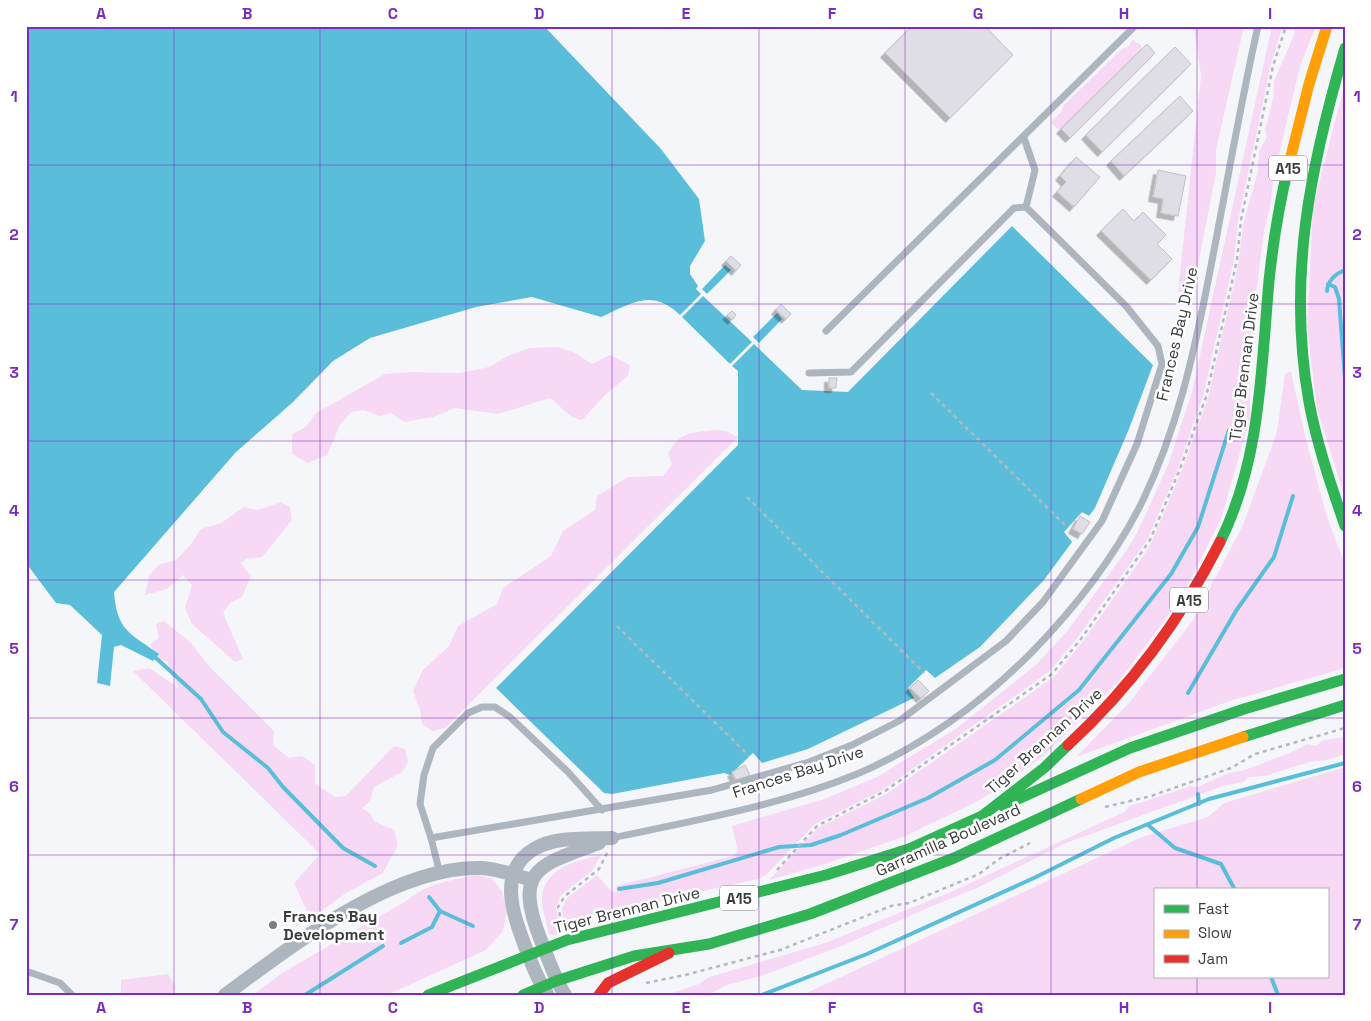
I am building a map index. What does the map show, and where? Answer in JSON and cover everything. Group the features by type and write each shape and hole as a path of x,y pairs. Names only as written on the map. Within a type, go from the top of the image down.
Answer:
{"main road":[{"name":"Tiger Brennan Drive","path":"428,995 566,940 826,875 909,849 982,816 1027,782 1107,709 1172,626 1214,555 1240,490 1257,420 1271,262 1279,216 1299,117 1327,26"},
{"name":"A15","path":"1345,48 1327,105 1310,170 1298,259 1299,329 1306,396 1326,469 1345,526"},
{"name":"Garramilla Boulevard","path":"982,816 1130,748 1244,709 1345,679"},
{"name":"Garramilla Boulevard","path":"556,980 634,956 672,951 759,931 826,908 954,858 1139,772 1275,726 1343,706"},
{"path":"598,995 608,983 672,951"},
{"path":"523,995 544,991 556,980"}],"street":[{"name":"Frances Bay Drive","path":"513,874 523,858 540,846 563,841 612,838"},
{"name":"Frances Bay Drive","path":"532,880 541,869 554,859 612,838"},
{"path":"225,995 323,926 360,905 405,884 440,874 480,868 513,874 532,880 528,900 556,980 565,995"},
{"path":"513,874 510,890 511,906 528,955 544,991"}],"lane":[{"path":"826,332 1135,26"},
{"name":"Frances Bay Drive","path":"612,838 750,809 865,770 905,750 955,719 992,690 1061,622 1100,572 1123,536 1143,500 1169,437 1190,373 1258,26"},
{"path":"1024,138 1032,155 1035,170 1026,207"},
{"path":"431,838 712,790 809,762 899,721 1006,641 1043,602 1085,546 1102,521 1137,444 1162,364 1158,346 1126,306 1026,207 1014,208 851,372 809,374"},
{"path":"440,874 420,804 424,775 434,748 468,712 482,707 495,707 510,717 568,772 602,810"},
{"path":"26,971 60,983 72,995"}],"path":[{"path":"776,872 817,826 885,791 1052,674 1110,598 1150,540 1180,469 1206,396 1237,260 1241,220 1273,66 1286,26"},
{"path":"931,393 1068,528"},
{"path":"747,497 924,673"},
{"path":"617,626 749,756"},
{"path":"570,922 561,923 558,907 565,896 599,869 612,838"}],"shaded area":[{"path":"1194,26 1244,26 1216,150 1216,173 1192,295 1178,292 1201,76"},
{"path":"1272,26 1283,26 1271,64 1238,221 1234,260 1203,396 1178,469 1147,540 1078,637 1050,671 884,789 815,824 766,875 758,879 586,917 563,920 562,908 567,898 597,875 611,891 617,893 616,886 733,856 738,851 732,826 824,799 877,777 957,728 1037,664 1068,630 1137,533 1168,465 1192,392"},
{"path":"1295,26 1316,26 1300,66 1273,180 1271,202 1264,231 1254,310 1256,327 1250,360 1250,418 1221,519 1180,600 1119,681 1043,756 999,789 903,837 825,864 769,880 818,828 888,793 1054,677 1083,641 1142,558 1152,541 1182,470 1208,398 1239,261 1243,224 1258,171 1259,151 1267,137 1265,130 1274,95 1274,81 1294,35"},
{"path":"1132,40 1141,45 1142,49 1061,129 1057,129 1051,122 1061,112 1064,105 1121,50 1129,46"},
{"path":"1345,83 1345,499 1317,408 1307,328 1313,206"},
{"path":"558,347 575,353 592,364 610,355 630,365 628,376 607,393 582,420 572,417 550,398 498,414 455,408 433,417 404,422 391,413 379,416 364,410 351,412 340,425 327,455 308,463 292,454 292,434 306,427 316,413 385,374 409,372 460,373 489,367 508,356 530,348"},
{"path":"1291,372 1306,440 1327,517 1345,564 1345,668 1230,701 1076,757 1129,703 1193,620 1243,525 1277,432 1285,373"},
{"path":"715,430 726,431 738,437 445,728 433,731 422,724 420,709 413,691 423,670 449,646 458,626 497,604 503,588 551,556 563,531 595,510 597,496 628,477 663,476 672,464 668,454 677,441 687,434"},
{"path":"281,502 290,507 292,520 262,557 247,559 240,563 251,576 242,597 230,603 223,613 243,659 235,662 192,624 185,608 192,585 183,575 167,589 145,595 149,576 158,565 176,560 191,544 201,529 221,523 244,507 258,510"},
{"path":"164,621 190,642 210,667 274,731 273,745 289,758 302,756 315,765 315,784 335,797 346,796 394,746 405,749 408,762 402,772 374,787 370,801 362,808 370,813 374,821 394,830 398,845 383,873 346,893 316,915 307,911 294,883 320,854 133,671 149,668 179,688 167,662 160,659 150,644 159,638 156,624"},
{"path":"1345,737 1345,754 1327,760 1309,762 1264,776 1249,777 1243,782 1223,786 1066,843 979,887 839,947 761,976 727,985 708,995 666,995 699,984 709,977 825,943 953,891 1124,812 1130,806 1191,786 1197,787 1229,773 1245,770 1290,753 1307,744 1316,746 1323,740"},
{"path":"1345,767 1345,995 802,995 1142,837 1208,817 1224,803"},
{"path":"601,855 592,871 561,895 556,907 560,934 549,934 542,903 543,891 547,882 561,868"},
{"path":"478,875 492,879 502,891 507,911 503,931 486,950 387,995 253,995 282,973 423,890 449,881"},
{"path":"168,974 176,987 171,995 121,995 121,980"}],"water":[{"path":"26,26 544,26 661,149 699,199 705,241 690,266 690,274 698,286 696,289 701,294 680,315 670,307 651,300 632,303 601,317 532,297 476,307 370,338 333,361 293,402 236,452 114,592 118,615 127,630 159,654 153,661 121,645 114,647 110,686 97,683 102,635 70,605 56,603 26,563"},
{"path":"1012,226 1153,365 1129,429 1095,508 1089,516 1082,512 1064,532 1072,542 1044,580 980,647 935,678 926,670 908,688 914,698 808,749 762,763 753,753 730,775 724,773 612,794 604,793 496,688 738,445 738,371 732,366 754,344 802,390 848,392"},
{"path":"725,265 731,270 707,294 702,289"},
{"path":"703,296 752,342 730,364 682,317"},
{"path":"777,313 782,319 759,343 753,337"}],"building":[{"path":"912,26 985,26 1013,55 950,118 885,53"},
{"path":"1147,44 1155,53 1070,138 1061,129"},
{"path":"1175,47 1191,64 1102,152 1086,135"},
{"path":"1180,96 1193,111 1124,176 1111,161"},
{"path":"1076,157 1100,177 1074,207 1057,192 1066,182 1060,176"},
{"path":"1158,170 1186,176 1178,216 1161,213 1163,199 1153,197"},
{"path":"1123,209 1134,221 1143,212 1166,235 1157,244 1172,259 1151,280 1101,231"},
{"path":"731,256 741,265 736,271 726,261"},
{"path":"781,304 791,314 786,319 776,310"},
{"path":"732,311 736,315 732,320 727,315"},
{"path":"829,378 837,378 836,388 829,388"},
{"path":"1080,516 1090,522 1082,534 1073,529"},
{"path":"918,680 929,691 921,698 910,688"},
{"path":"745,765 750,775 737,782 732,772"}],"waterway":[{"path":"1327,291 1333,278 1345,270"},
{"path":"1328,284 1335,287 1339,299 1345,378"},
{"path":"619,889 658,883 779,847 811,845 841,835 928,798 995,760 1079,690 1171,574 1198,527 1229,430"},
{"path":"1188,693 1236,611 1274,557 1293,496"},
{"path":"156,658 201,699 223,732 268,768 283,787 343,848 375,866"},
{"path":"762,995 867,954 1036,877 1114,838 1209,799 1345,763"},
{"path":"1198,794 1199,804"},
{"path":"1148,825 1175,848 1221,864 1234,888"},
{"path":"429,897 440,911 473,926"},
{"path":"401,943 432,927 440,911"},
{"path":"305,995 383,946"},
{"path":"1271,978 1278,995"}],"traffic: fast":[{"path":"1345,48 1312,180 1301,267 1300,311 1303,356 1312,418 1345,526"},
{"path":"1220,542 1234,511 1251,447 1261,381 1272,253 1288,168"},
{"path":"1003,806 1130,748 1244,709 1345,679"},
{"path":"1243,737 1345,705"},
{"path":"428,995 567,940 826,875 909,849 982,816 1044,768 1068,745"},
{"path":"523,995 556,981 634,956 709,944 810,914 954,858 1081,799"}],"traffic: slow":[{"path":"1288,168 1309,84 1327,26"},
{"path":"1081,799 1139,772 1243,737"}],"traffic: jam":[{"path":"1068,745 1134,675 1172,625 1220,542"},
{"path":"599,995 608,983 669,953"}],"place":[{"name":"Frances Bay Development","path":"273,925"}]}
